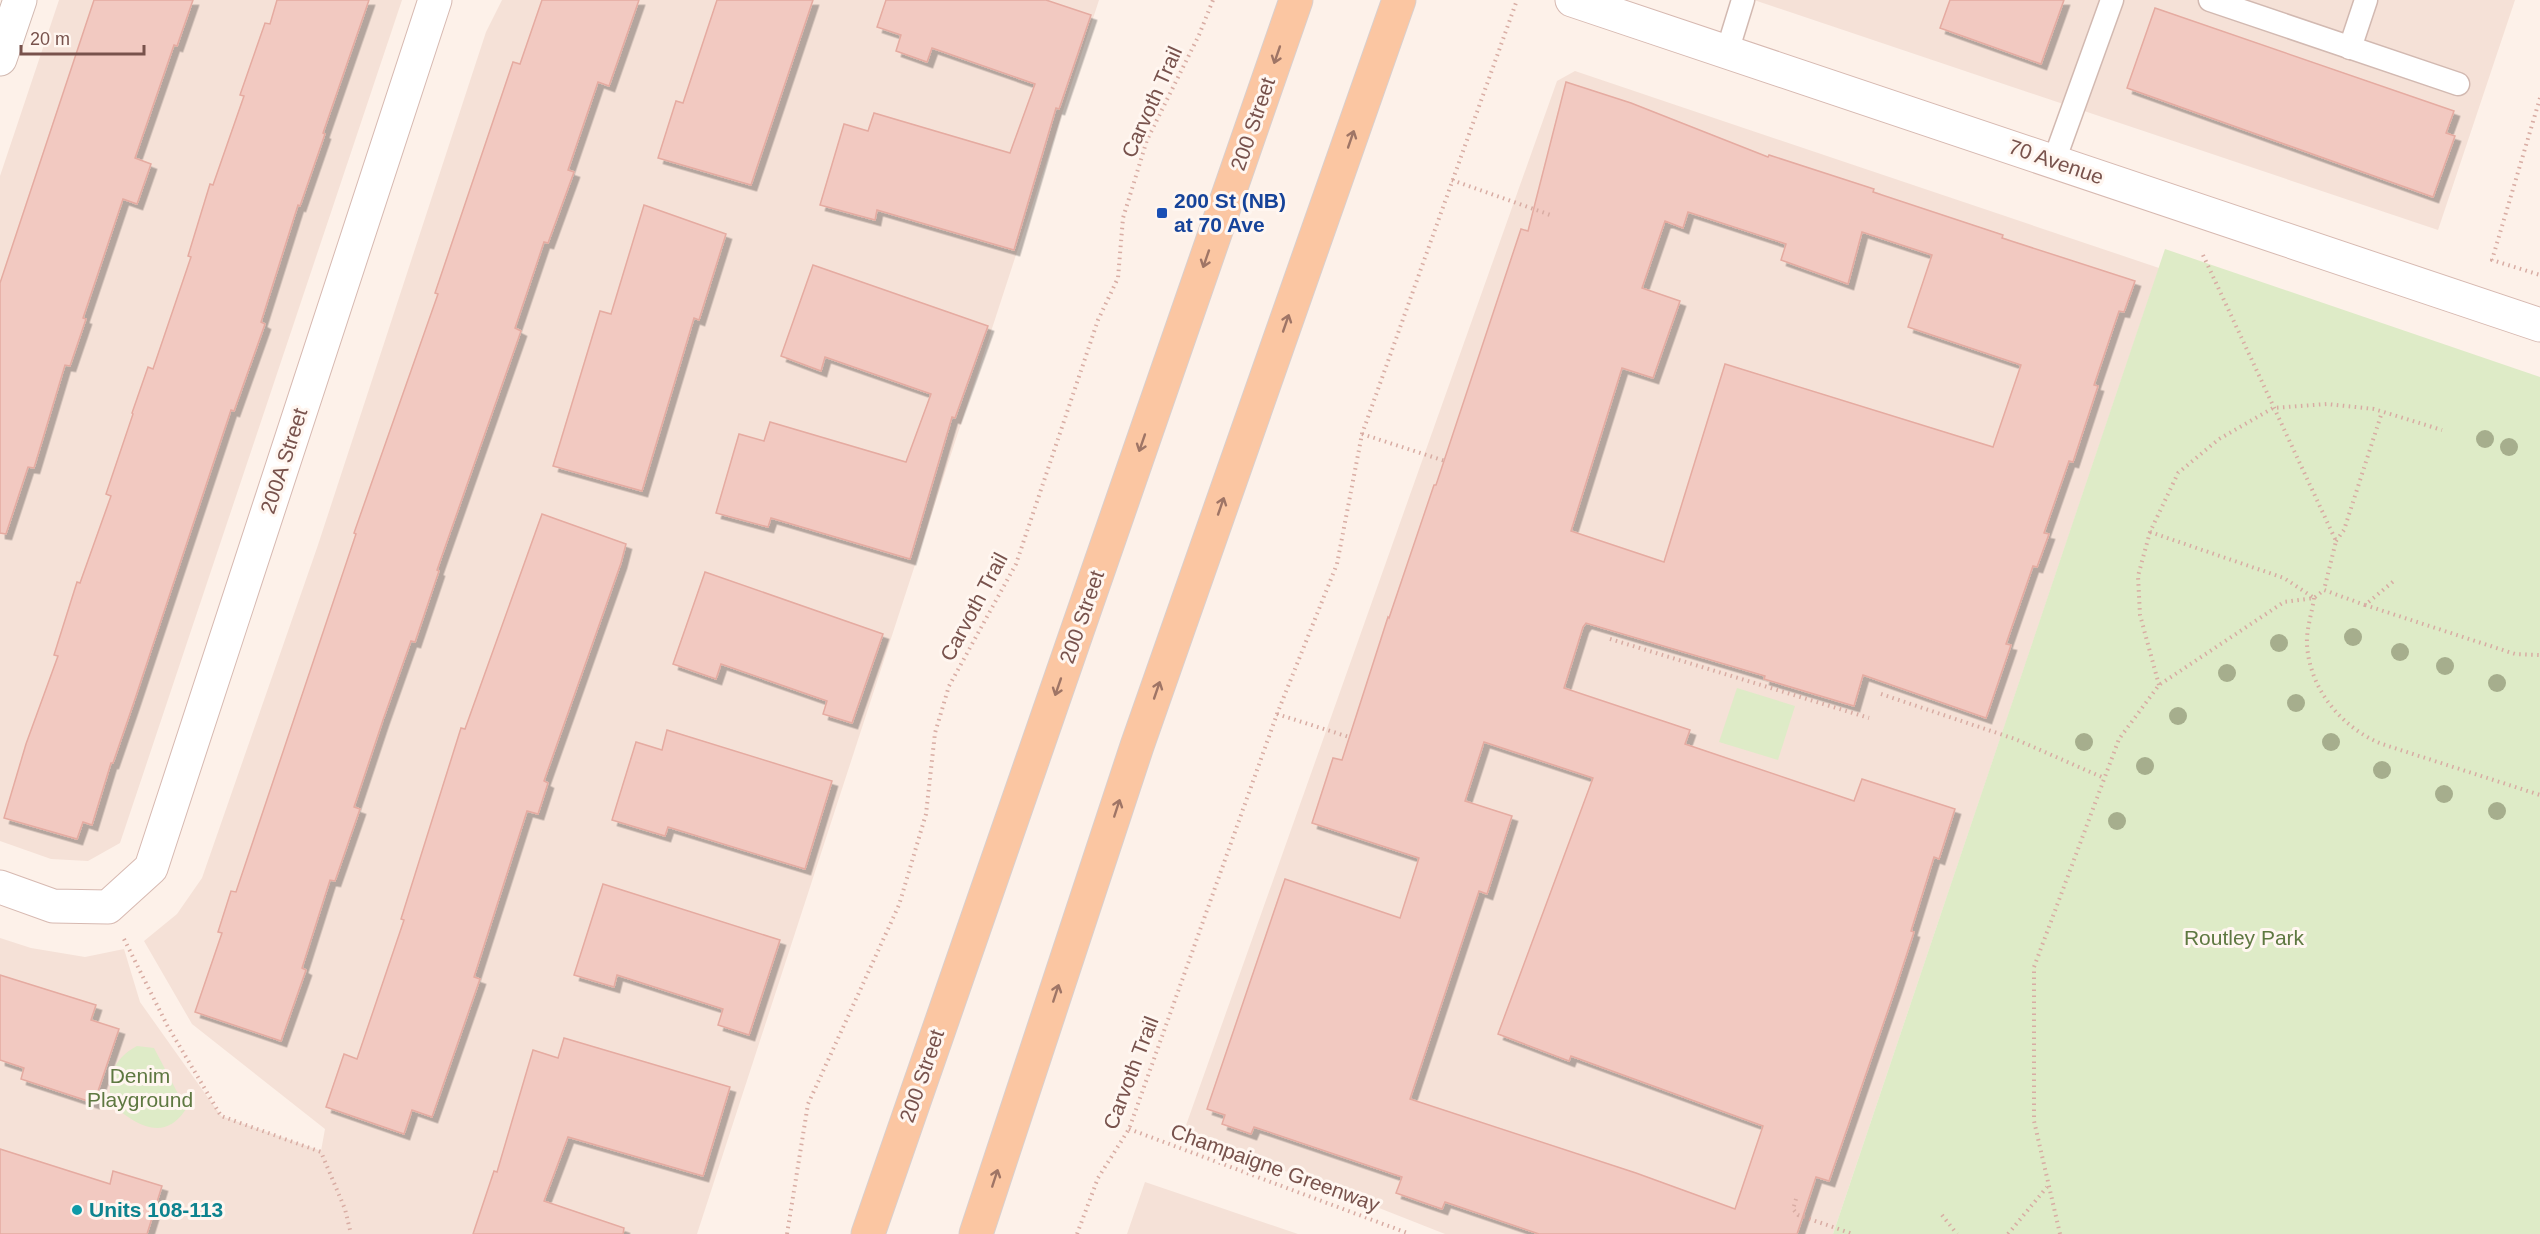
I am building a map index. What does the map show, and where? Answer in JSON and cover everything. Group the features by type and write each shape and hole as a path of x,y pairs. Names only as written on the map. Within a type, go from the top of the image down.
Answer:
{"main road":[{"name":"200 Street","path":"868,1234 1296,0"},
{"path":"976,1234 1137,746 1400,0"}],"street":[{"path":"0,59 20,0"},
{"name":"200A Street","path":"108,907 151,868 435,0"},
{"name":"70 Avenue","path":"1572,0 2540,325"},
{"path":"0,887 53,906 108,907"}],"lane":[{"path":"1727,52 1743,0"},
{"path":"2054,161 2112,0"},
{"path":"2210,0 2458,84"},
{"path":"2350,48 2366,0"}],"path":[{"name":"Carvoth Trail","path":"788,1234 808,1104 899,905 926,814 935,733 949,686 1016,564 1098,320 1118,278 1123,218 1147,140 1213,0"},
{"name":"Carvoth Trail","path":"1077,1234 1098,1178 1129,1129 1277,714 1337,564 1362,435 1517,0"},
{"path":"2540,98 2492,260 2540,275"},
{"path":"1452,180 1553,216"},
{"path":"2203,255 2336,541"},
{"path":"2159,685 2140,615 2138,576 2151,532 2178,473 2218,439 2273,408 2327,404 2382,412 2442,430"},
{"path":"2060,1234 2047,1187 2034,1121 2034,967 2103,778 2119,739 2159,685 2284,602 2314,598 2324,590 2336,541 2344,530 2382,412"},
{"path":"1362,435 1445,462"},
{"path":"2151,532 2284,578 2314,598"},
{"path":"2365,605 2395,580"},
{"path":"2324,590 2515,654 2540,655"},
{"path":"2314,598 2307,643 2310,662 2321,691 2339,716 2351,727 2366,738 2382,744 2540,795"},
{"path":"1610,639 1869,718"},
{"path":"1881,694 2015,739 2103,778"},
{"path":"1277,714 1349,737"},
{"path":"108,907 167,1025 221,1116 321,1152 345,1209 351,1234"},
{"name":"Champaigne Greenway","path":"1129,1129 1410,1234"},
{"path":"2008,1234 2047,1187"},
{"path":"1796,1199 1793,1209 1798,1215 1853,1234"},
{"path":"1942,1215 1957,1234"}],"shaded area":[{"path":"59,0 402,0 120,843 88,861 51,859 0,841 0,176"},
{"path":"502,0 1099,0 697,1234 0,1234 0,938 31,948 85,957 124,949 140,1002 221,1116 321,1151 325,1129 192,1024 144,941 177,914 202,878 318,545 486,32"},
{"path":"1754,0 2515,0 2438,230"},
{"path":"1575,71 2159,268 1833,1234 1445,1234 1184,1131 1557,81"},
{"path":"1145,1182 1298,1234 1127,1234"}],"green space":[{"name":"Routley Park","path":"2165,249 2540,377 2540,1234 1833,1234"},
{"path":"1737,688 1795,706 1778,760 1719,742"},
{"name":"Denim Playground","path":"137,1046 154,1048 186,1109 169,1126 159,1128 140,1124 111,1104 111,1077 117,1063"}],"building":[{"path":"94,0 193,0 177,46 174,45 135,158 151,164 137,204 123,199 83,318 86,319 70,366 65,365 34,468 28,467 6,534 0,533 0,283"},
{"path":"277,0 369,0 323,133 325,134 300,206 298,205 261,322 265,324 234,411 231,410 92,825 83,822 77,839 4,818 26,744 58,656 54,655 77,582 80,583 111,496 106,494 132,413 148,367 153,369 191,257 188,256 210,184 213,185 244,96 240,95 265,23 270,24"},
{"path":"542,0 639,0 609,86 598,82 568,170 574,172 548,243 544,242 515,328 521,331 437,570 439,571 415,642 411,641 383,720 354,807 360,809 335,881 330,880 302,968 306,970 281,1041 195,1012 222,933 218,932 231,891 236,892 356,534 354,533 438,294 435,293 513,62 520,64"},
{"path":"717,0 813,0 751,185 658,158 676,101 683,103"},
{"path":"886,0 1046,0 1091,15 1059,109 1056,108 1014,250 877,210 875,220 820,205 844,124 868,131 874,113 1010,153 1035,84 932,48 927,62 896,51 901,35 877,27"},
{"path":"1950,0 2064,0 2041,64 1940,28"},
{"path":"2155,8 2454,111 2446,133 2455,136 2433,197 2127,88"},
{"path":"1566,82 1631,103 1768,157 1769,155 1874,189 1873,192 2003,235 2002,238 2135,281 2124,312 2119,311 2094,385 2098,386 2073,462 2069,461 2044,533 2049,534 2037,567 2033,566 2006,644 2011,645 1986,718 1863,675 1854,706 1764,679 1765,676 1586,623 1583,627 1564,688 1690,730 1685,744 1854,801 1862,779 1955,809 1939,859 1934,857 1911,931 1914,932 1829,1181 1816,1177 1797,1234 1539,1234 1445,1202 1442,1209 1396,1193 1402,1177 1254,1127 1251,1134 1222,1124 1225,1115 1207,1109 1285,879 1400,918 1419,858 1312,823 1333,758 1342,760 1388,617 1434,485 1436,485 1521,229 1528,231","holes":["1688,212 1786,244 1781,260 1848,284 1862,232 1932,255 1908,327 2021,365 1993,447 1725,364 1664,562 1571,531 1622,368 1653,378 1680,301 1642,288 1665,221 1683,228","1484,742 1593,778 1498,1034 1569,1061 1571,1056 1763,1126 1735,1209 1636,1173 1410,1099 1479,891 1487,894 1512,816 1465,801"]},
{"path":"644,205 726,234 699,320 694,318 642,491 553,466 600,311 611,314"},
{"path":"813,265 988,326 955,418 952,417 910,559 771,518 768,527 716,513 739,434 764,441 770,422 906,462 931,394 825,357 821,371 781,356"},
{"path":"542,514 626,544 544,781 548,783 538,814 527,811 474,977 480,979 432,1117 412,1110 404,1134 326,1107 344,1054 357,1059 404,920 401,919 461,728 465,729"},
{"path":"705,572 883,634 852,723 823,714 827,701 721,664 716,679 673,664"},
{"path":"667,730 832,781 805,869 668,827 665,836 612,820 636,742 662,750"},
{"path":"603,884 780,940 749,1035 718,1025 723,1009 617,975 614,987 574,975"},
{"path":"0,975 96,1005 91,1020 119,1029 94,1103 21,1079 24,1068 0,1060"},
{"path":"564,1038 730,1087 703,1176 568,1137 544,1201 624,1228 623,1234 473,1234 494,1171 497,1172 533,1050 558,1058"},
{"name":"Units 108-113","path":"0,1149 110,1184 113,1171 162,1186 147,1234 0,1234"}],"place":[{"name":"200 St (NB) at 70 Ave","path":"1162,213"},
{"name":"Units 108-113","path":"77,1210"}]}
